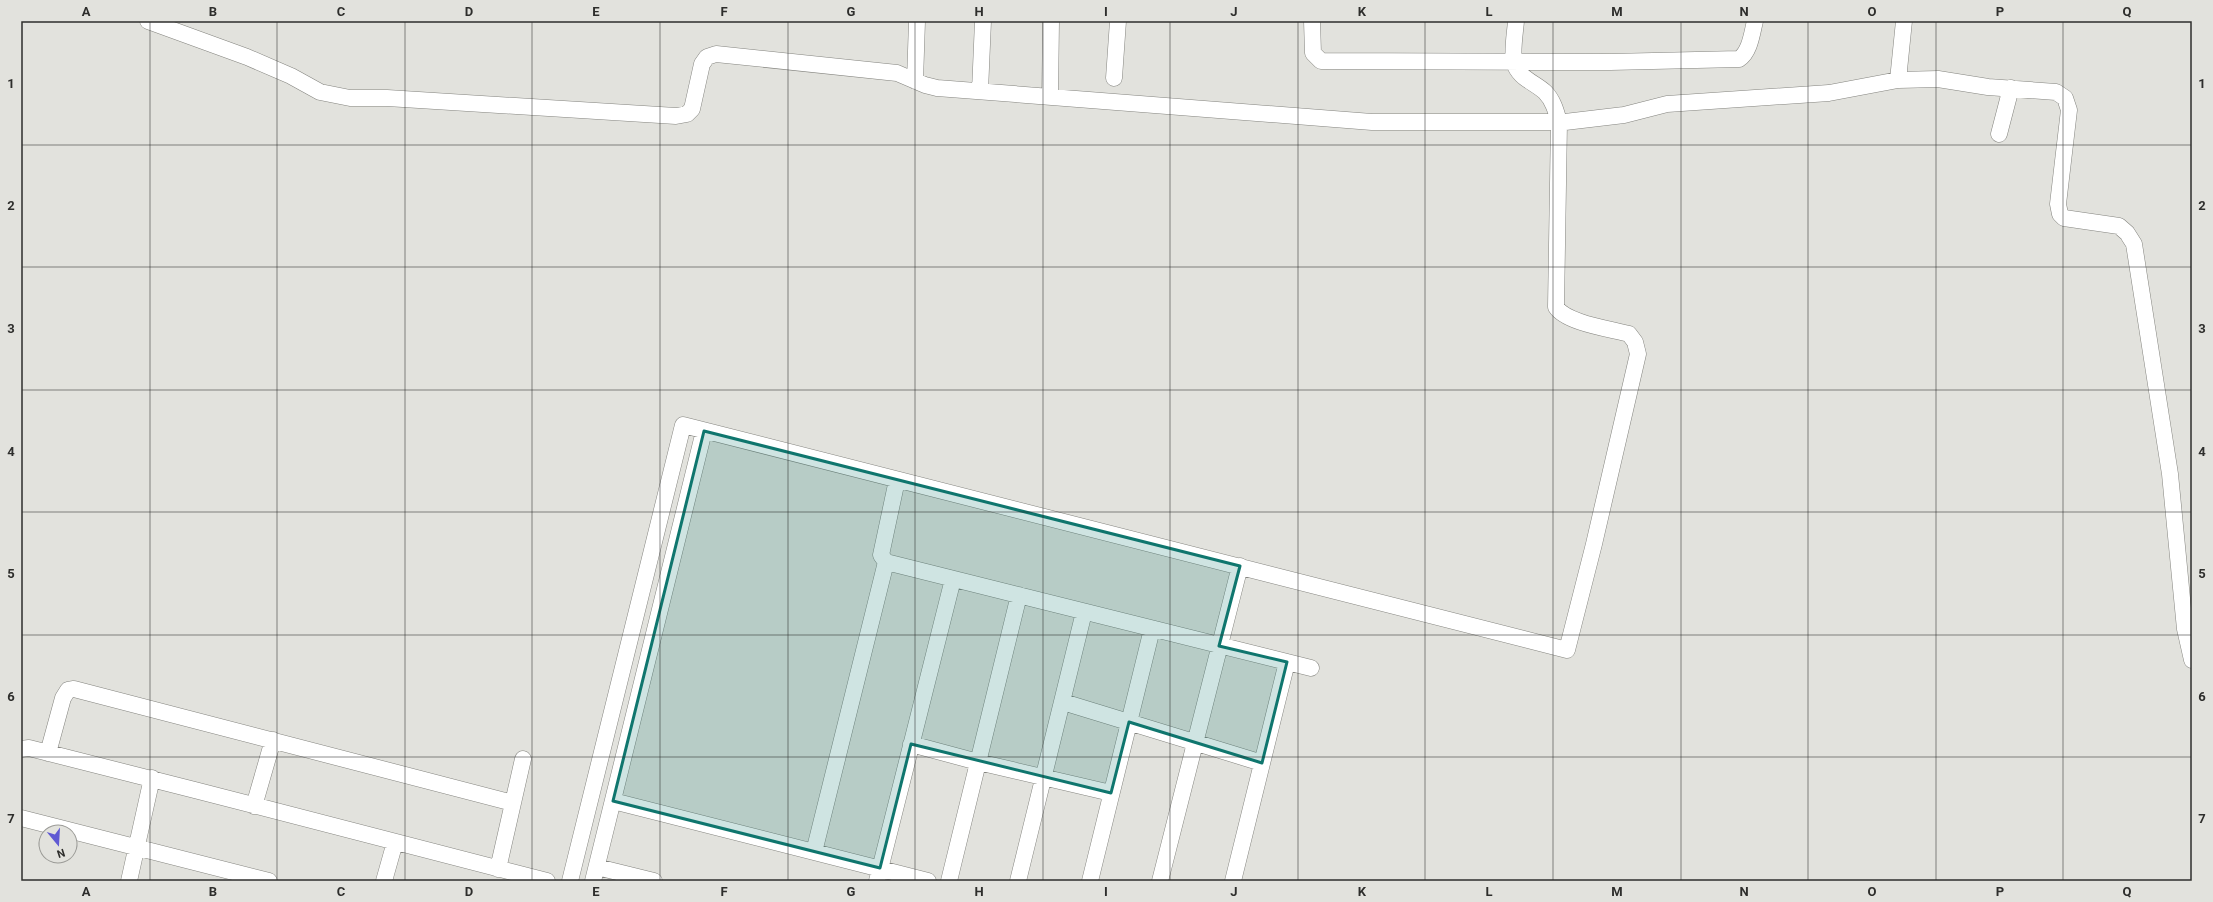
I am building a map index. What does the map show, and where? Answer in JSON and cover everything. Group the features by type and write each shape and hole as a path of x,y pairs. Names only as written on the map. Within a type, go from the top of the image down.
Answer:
{"street":[{"path":"148,21 247,57 291,76 320,92 350,98 395,98 676,116 687,114 692,109 702,64 707,57 716,54 897,73 937,88 1355,122 1559,122 1618,116 1667,104 1829,93 1898,80 1938,79 2056,92 2066,101 2069,115 2058,204 2060,214 2064,218 2119,226 2127,233 2134,244 2170,474 2185,629 2192,660"},
{"path":"915,81 917,21"},
{"path":"980,91 983,21"},
{"path":"1050,96 1051,21"},
{"path":"1114,78 1118,21"},
{"path":"1312,21 1313,53 1321,61 1610,62 1739,59 1745,53 1749,45 1755,21"},
{"path":"570,881 683,425 1567,650 1594,544 1638,354 1635,342 1629,334 1570,318 1560,313 1556,307 1559,122 1552,100 1544,91 1524,77 1514,61 1516,21"},
{"path":"1898,80 1904,21"},
{"path":"1999,134 2011,88"},
{"path":"654,881 595,874 704,431"},
{"path":"897,480 881,555 886,562 1311,668"},
{"path":"814,852 886,562"},
{"path":"1160,881 1240,566"},
{"path":"878,875 953,579"},
{"path":"949,881 1019,595"},
{"path":"1018,881 1084,612"},
{"path":"1090,881 1152,629"},
{"path":"1233,881 1287,662"},
{"path":"48,753 63,698 68,690 74,689 513,803"},
{"path":"1063,702 1262,763"},
{"path":"254,806 272,740"},
{"path":"911,744 1043,778 1111,793"},
{"path":"21,749 29,748 152,778 254,806 546,881"},
{"path":"498,869 523,759"},
{"path":"129,881 152,778"},
{"path":"613,801 814,852 878,875 928,881"},
{"path":"21,818 269,881"},
{"path":"384,881 395,842"}],"highlighted area":[{"path":"704,431 1240,566 1219,646 1287,662 1262,763 1129,722 1111,793 911,744 880,868 613,801"}]}
